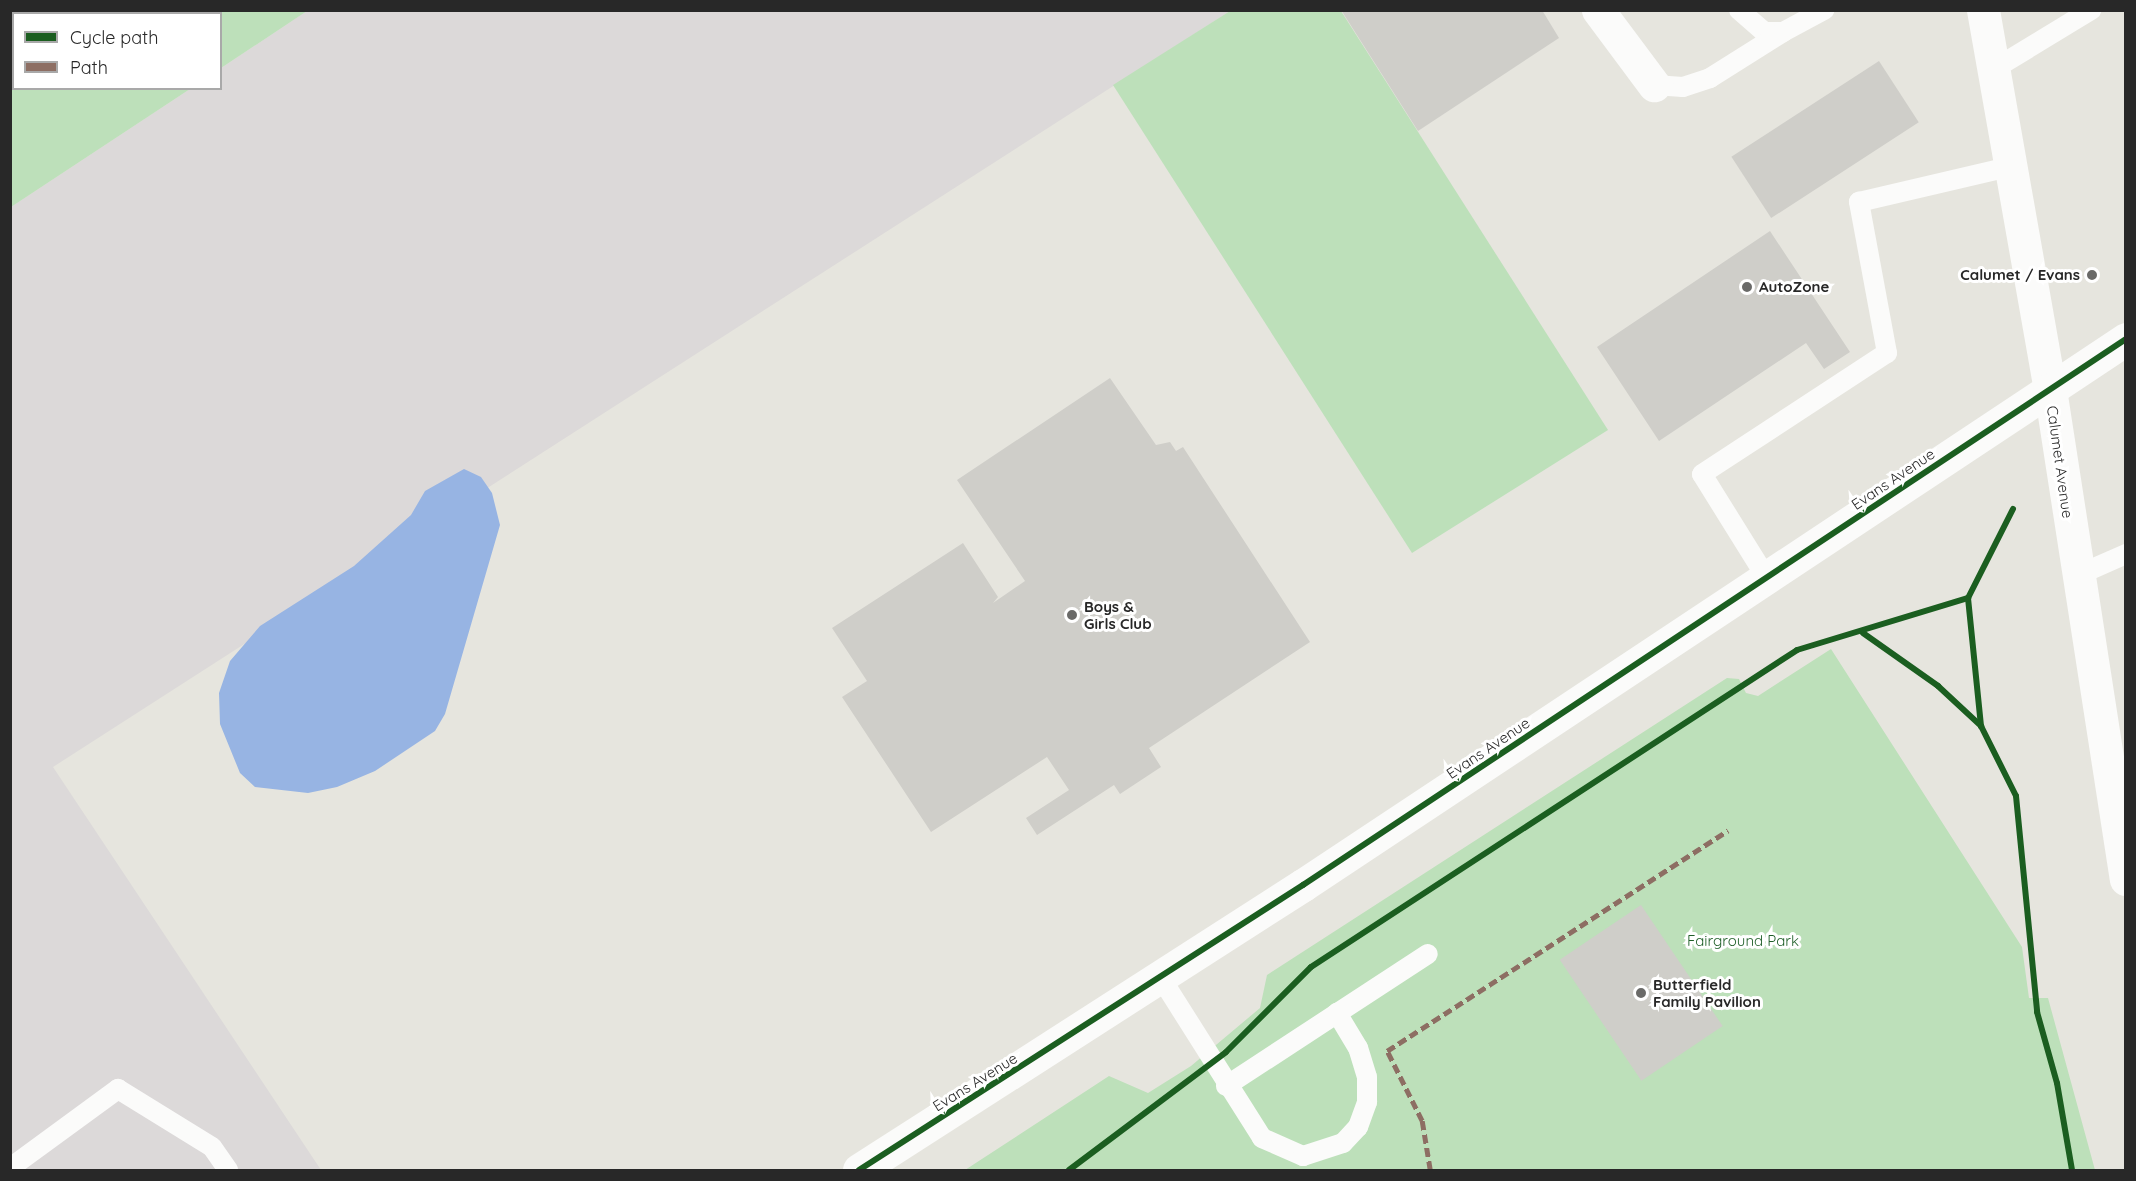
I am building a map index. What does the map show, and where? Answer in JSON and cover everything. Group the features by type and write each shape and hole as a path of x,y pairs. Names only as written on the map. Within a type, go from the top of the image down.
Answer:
{"street":[{"path":"1598,10 1654,85"},
{"name":"Calumet Avenue","path":"1983,10 2050,389 2076,576 2126,879"},
{"name":"Evans Avenue","path":"859,1170 1161,978 2126,339"}],"lane":[{"path":"1738,10 1764,32 1784,32"},
{"path":"1654,85 1683,87 1710,78 1824,10"},
{"path":"1994,69 2091,10"},
{"path":"1767,577 1702,474 1887,353 1859,202 2012,166"},
{"path":"2076,576 2126,554"},
{"path":"1226,1086 1428,954"},
{"path":"1161,978 1203,1040 1226,1086 1262,1138 1283,1151 1303,1156 1343,1143 1358,1127 1367,1102 1367,1077 1337,1013"},
{"path":"10,1168 118,1089 212,1147 228,1170"}],"shaded area":[{"path":"307,11 1230,11 53,767 321,1170 11,1170 11,207 188,90 222,90 222,67"}],"green space":[{"path":"11,10 307,10 222,67 222,12 12,12 12,90 188,90 11,207"},
{"path":"1230,11 1341,11 1608,430 1412,553 1113,85"},
{"name":"Fairground Park","path":"1831,649 2022,947 2029,998 2048,998 2095,1170 965,1170 1109,1076 1148,1093 1191,1066 1260,1008 1267,975 1727,678 1739,679 1746,693 1758,696"}],"water":[{"path":"464,469 481,477 492,493 500,525 445,714 435,731 375,771 337,787 308,793 255,787 240,773 220,724 219,693 230,661 260,626 354,566 411,515 425,491"}],"building":[{"path":"1341,10 1542,10 1559,38 1418,131"},
{"path":"1879,61 1919,122 1771,218 1731,157"},
{"name":"AutoZone","path":"1770,231 1850,352 1824,369 1806,343 1659,441 1597,347"},
{"name":"Boys & Girls Club","path":"1110,378 1156,445 1170,442 1176,451 1183,447 1310,642 1149,748 1161,767 1120,794 1114,785 1037,835 1026,818 1069,790 1047,757 931,832 842,697 867,681 832,628 963,543 998,597 993,603 1025,581 957,480"},
{"name":"Butterfield Family Pavilion","path":"1641,905 1723,1026 1641,1081 1560,960"}],"marked path":[{"path":"1430,1170 1422,1121 1387,1051 1728,830"}],"cycle path":[{"path":"859,1170 1303,885 2126,339"},
{"path":"2013,509 1968,598 1981,726 2016,796 2037,1012 2057,1083 2072,1170"},
{"path":"1069,1170 1226,1052 1311,967 1797,650 1968,598"},
{"path":"1863,633 1938,686 1981,726"}],"place":[{"name":"Calumet / Evans","path":"2092,275"},
{"name":"AutoZone","path":"1747,287"},
{"name":"Boys & Girls Club","path":"1072,615"},
{"name":"Butterfield Family Pavilion","path":"1641,993"}]}
